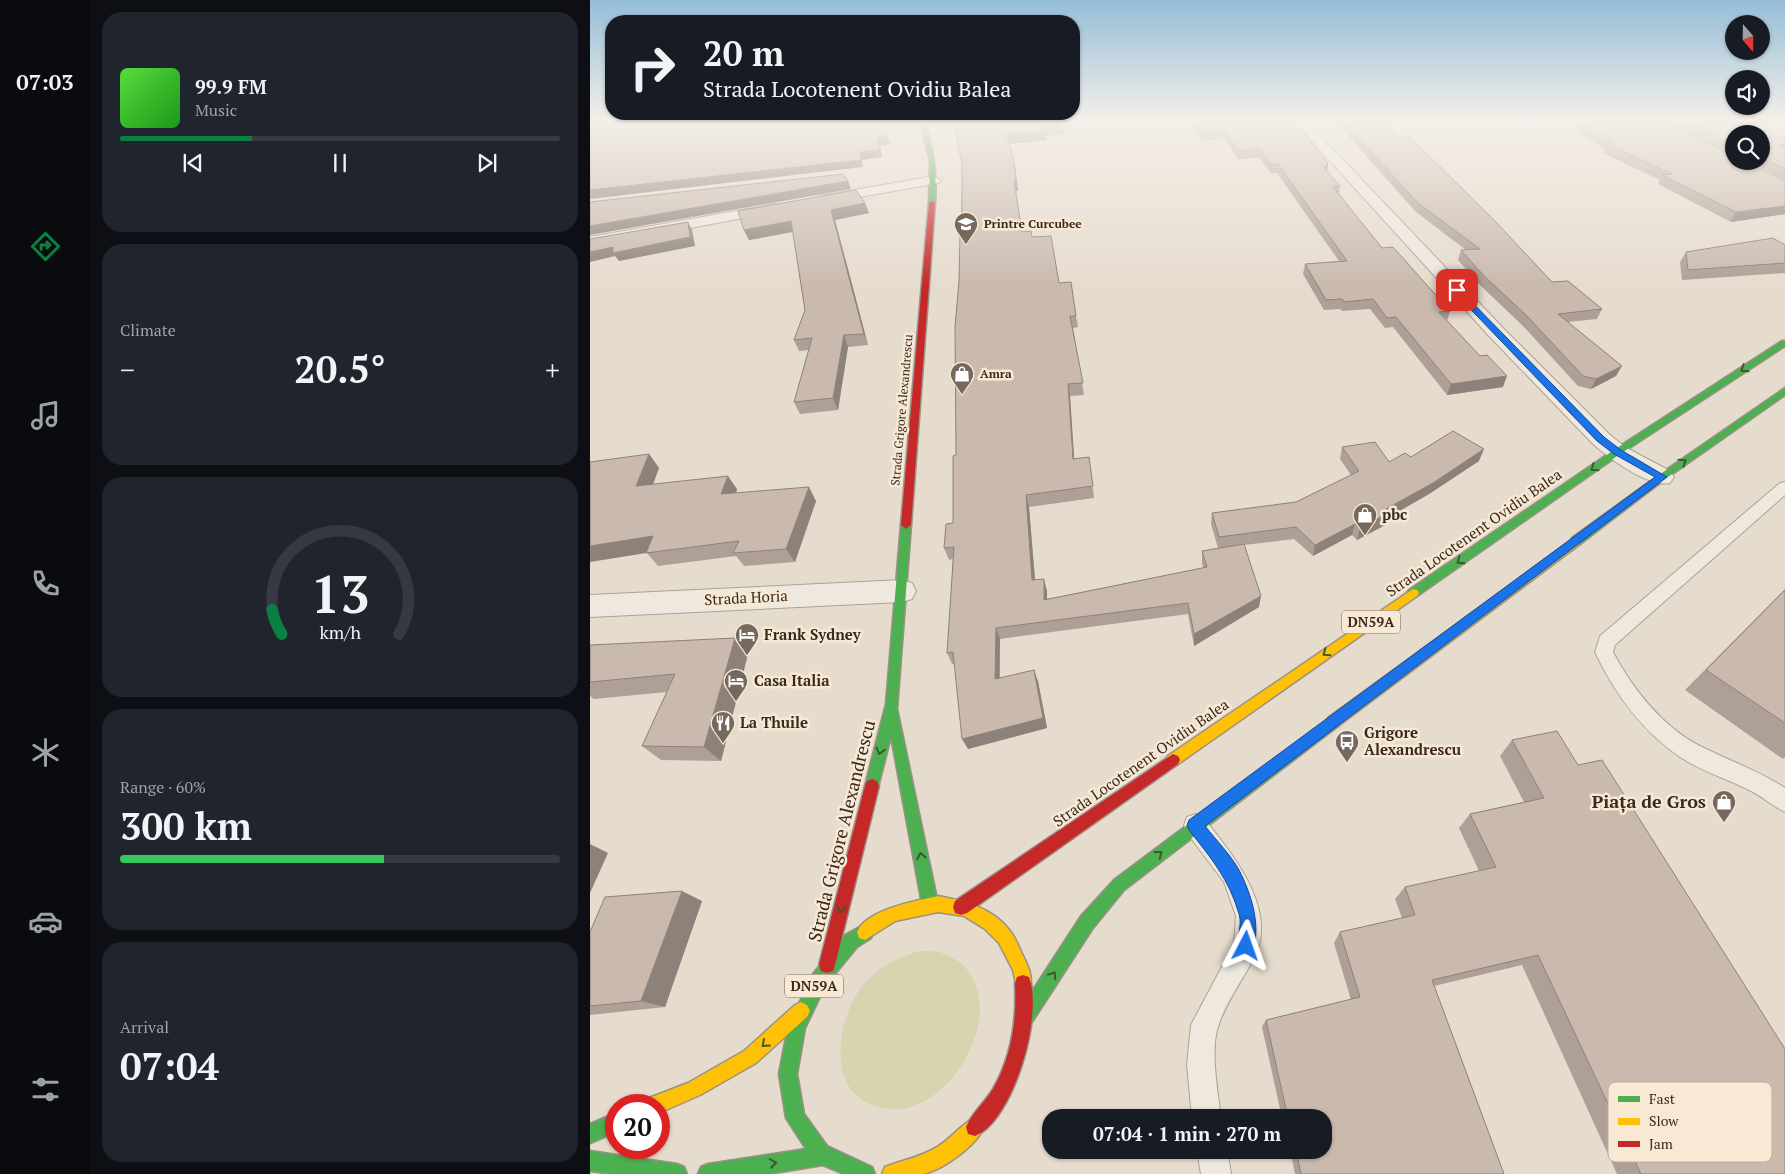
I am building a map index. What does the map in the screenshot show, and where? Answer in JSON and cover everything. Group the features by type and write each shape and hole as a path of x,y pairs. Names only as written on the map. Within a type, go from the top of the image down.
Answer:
{"main road":[{"name":"Strada Grigore Alexandrescu","path":"826,967 892,704 934,176"},
{"name":"Strada Locotenent Ovidiu Balea","path":"961,907 1617,452 1785,343"},
{"name":"DN59A","path":"1026,1016 1088,922 1119,885 1195,825 1662,477 1785,391"},
{"name":"Strada Grigore Alexandrescu","path":"892,704 930,904"},
{"name":"DN59A","path":"865,1174 849,1171 827,1162 806,1137 798,1123 789,1091 789,1064 793,1038 801,1011 826,967 845,946 865,930 909,908 930,904 961,907 978,913 992,924 1005,936 1015,952 1026,993 1026,1016 1017,1058 998,1099 984,1118 946,1154 922,1166 892,1174"},
{"name":"DN59A","path":"670,1099 694,1089 750,1057 801,1011"},
{"path":"590,1134 605,1127"},
{"path":"944,1167 946,1154"},
{"path":"590,1161 677,1174"},
{"path":"708,1174 827,1162"}],"street":[{"path":"807,202 926,176"},
{"path":"1351,176 1496,332 1594,432 1617,452 1662,477"},
{"path":"590,242 788,206"},
{"name":"Strada Horia","path":"590,606 902,591"}],"lane":[{"path":"1785,487 1607,641 1604,652 1618,680 1639,707 1665,733 1689,751 1760,784 1785,801"},
{"path":"1195,825 1233,875 1248,916 1246,946 1204,1024 1201,1065 1206,1109"},
{"path":"1214,1159 1216,1174"}],"shaded area":[{"path":"920,951 942,953 967,969 978,993 979,1021 970,1050 954,1076 932,1097 906,1108 877,1107 861,1099 850,1088 843,1073 841,1040 845,1022 850,1006 870,977 894,961"}],"building":[{"path":"590,176 718,176 590,190"},
{"path":"827,176 844,176 848,181 590,226 590,202"},
{"path":"962,176 1015,176 1016,181 1014,181 1022,232 1031,231 1032,237 1051,236 1059,283 1071,282 1076,316 1070,316 1083,383 1068,384 1073,459 1089,457 1093,486 1026,495 1032,580 1044,579 1044,600 1207,567 1202,551 1244,544 1261,596 1194,634 1188,603 996,628 995,679 1034,670 1043,718 962,739 953,652 947,653 954,547 944,548 946,524 953,523 953,456 956,455 955,327 959,281 960,232 962,232"},
{"path":"1286,176 1331,176 1340,186 1333,187 1382,248 1393,247 1450,311 1439,312 1480,356 1487,355 1507,376 1451,384 1396,317 1387,318 1373,299 1344,302 1342,299 1326,300 1305,264 1347,261"},
{"path":"1393,176 1449,176 1552,282 1568,281 1602,309 1558,314 1622,366 1596,379 1583,376 1527,316 1484,276 1461,250 1480,249 1418,203"},
{"path":"1664,176 1775,176 1785,181 1785,206 1736,212"},
{"path":"856,190 865,203 831,210 864,334 844,335 833,398 794,402 812,338 794,340 805,310 791,221 744,230 738,211"},
{"path":"688,222 690,237 613,253 613,247 590,252 590,239"},
{"path":"1773,238 1785,245 1785,263 1688,270 1686,252"},
{"path":"1453,431 1484,449 1433,483 1386,509 1390,512 1360,528 1355,524 1315,545 1296,527 1219,537 1212,513 1296,502 1359,471 1342,447 1375,442 1389,462 1405,453 1411,457"},
{"path":"649,454 636,486 728,476 721,494 809,487 786,549 733,553 739,541 646,553 653,536 590,546 590,462"},
{"path":"1785,590 1785,723 1706,670"},
{"path":"735,638 704,747 642,746 675,674 590,682 590,645"},
{"path":"1557,731 1578,765 1602,760 1785,1049 1785,1174 1641,1174 1635,1162 1772,1162 1772,1082 1608,1082 1608,1104 1538,955 1432,980 1504,1174 1301,1174 1298,1159 1332,1159 1332,1109 1286,1109 1266,1020 1360,997 1340,932 1415,915 1405,887 1496,867 1470,814 1544,798 1512,740"},
{"path":"682,891 641,1001 590,1006 590,932 605,897"}],"traffic: fast":[{"path":"932,203 933,176"},
{"path":"1413,593 1617,452 1785,343"},
{"path":"1576,541 1662,477 1785,391"},
{"path":"872,786 892,704 906,525"},
{"path":"893,713 930,904"},
{"path":"1026,1016 1087,922 1119,885 1333,722"},
{"path":"865,932 851,941 819,980 797,1027 788,1074 795,1118 820,1153 865,1174"},
{"path":"590,1134 605,1127"},
{"path":"708,1174 821,1156"},
{"path":"590,1161 677,1174"}],"traffic: slow":[{"path":"1333,722 1576,541"},
{"path":"1173,760 1413,593"},
{"path":"865,932 892,914 938,904 966,909 991,923 1005,937 1021,969 1023,983"},
{"path":"670,1099 694,1089 750,1057 801,1011"},
{"path":"892,1174 917,1167 938,1158 956,1146 975,1127"}],"traffic: jam":[{"path":"906,525 932,203"},
{"path":"961,907 1173,760"},
{"path":"827,965 872,786"},
{"path":"975,1127 999,1096 1015,1060 1024,1022 1023,983"}],"place":[{"name":"Printre Curcubee","path":"966,245"},
{"name":"Amra","path":"962,395"},
{"name":"pbc","path":"1365,536"},
{"name":"Frank Sydney","path":"747,656"},
{"name":"Casa Italia","path":"736,702"},
{"name":"La Thuile","path":"723,744"},
{"name":"Grigore Alexandrescu","path":"1347,763"},
{"name":"Piața de Gros","path":"1724,823"}],"route":[{"path":"1246,946 1248,916 1233,875 1195,825 1662,477 1617,452 1601,439 1457,290"}]}
